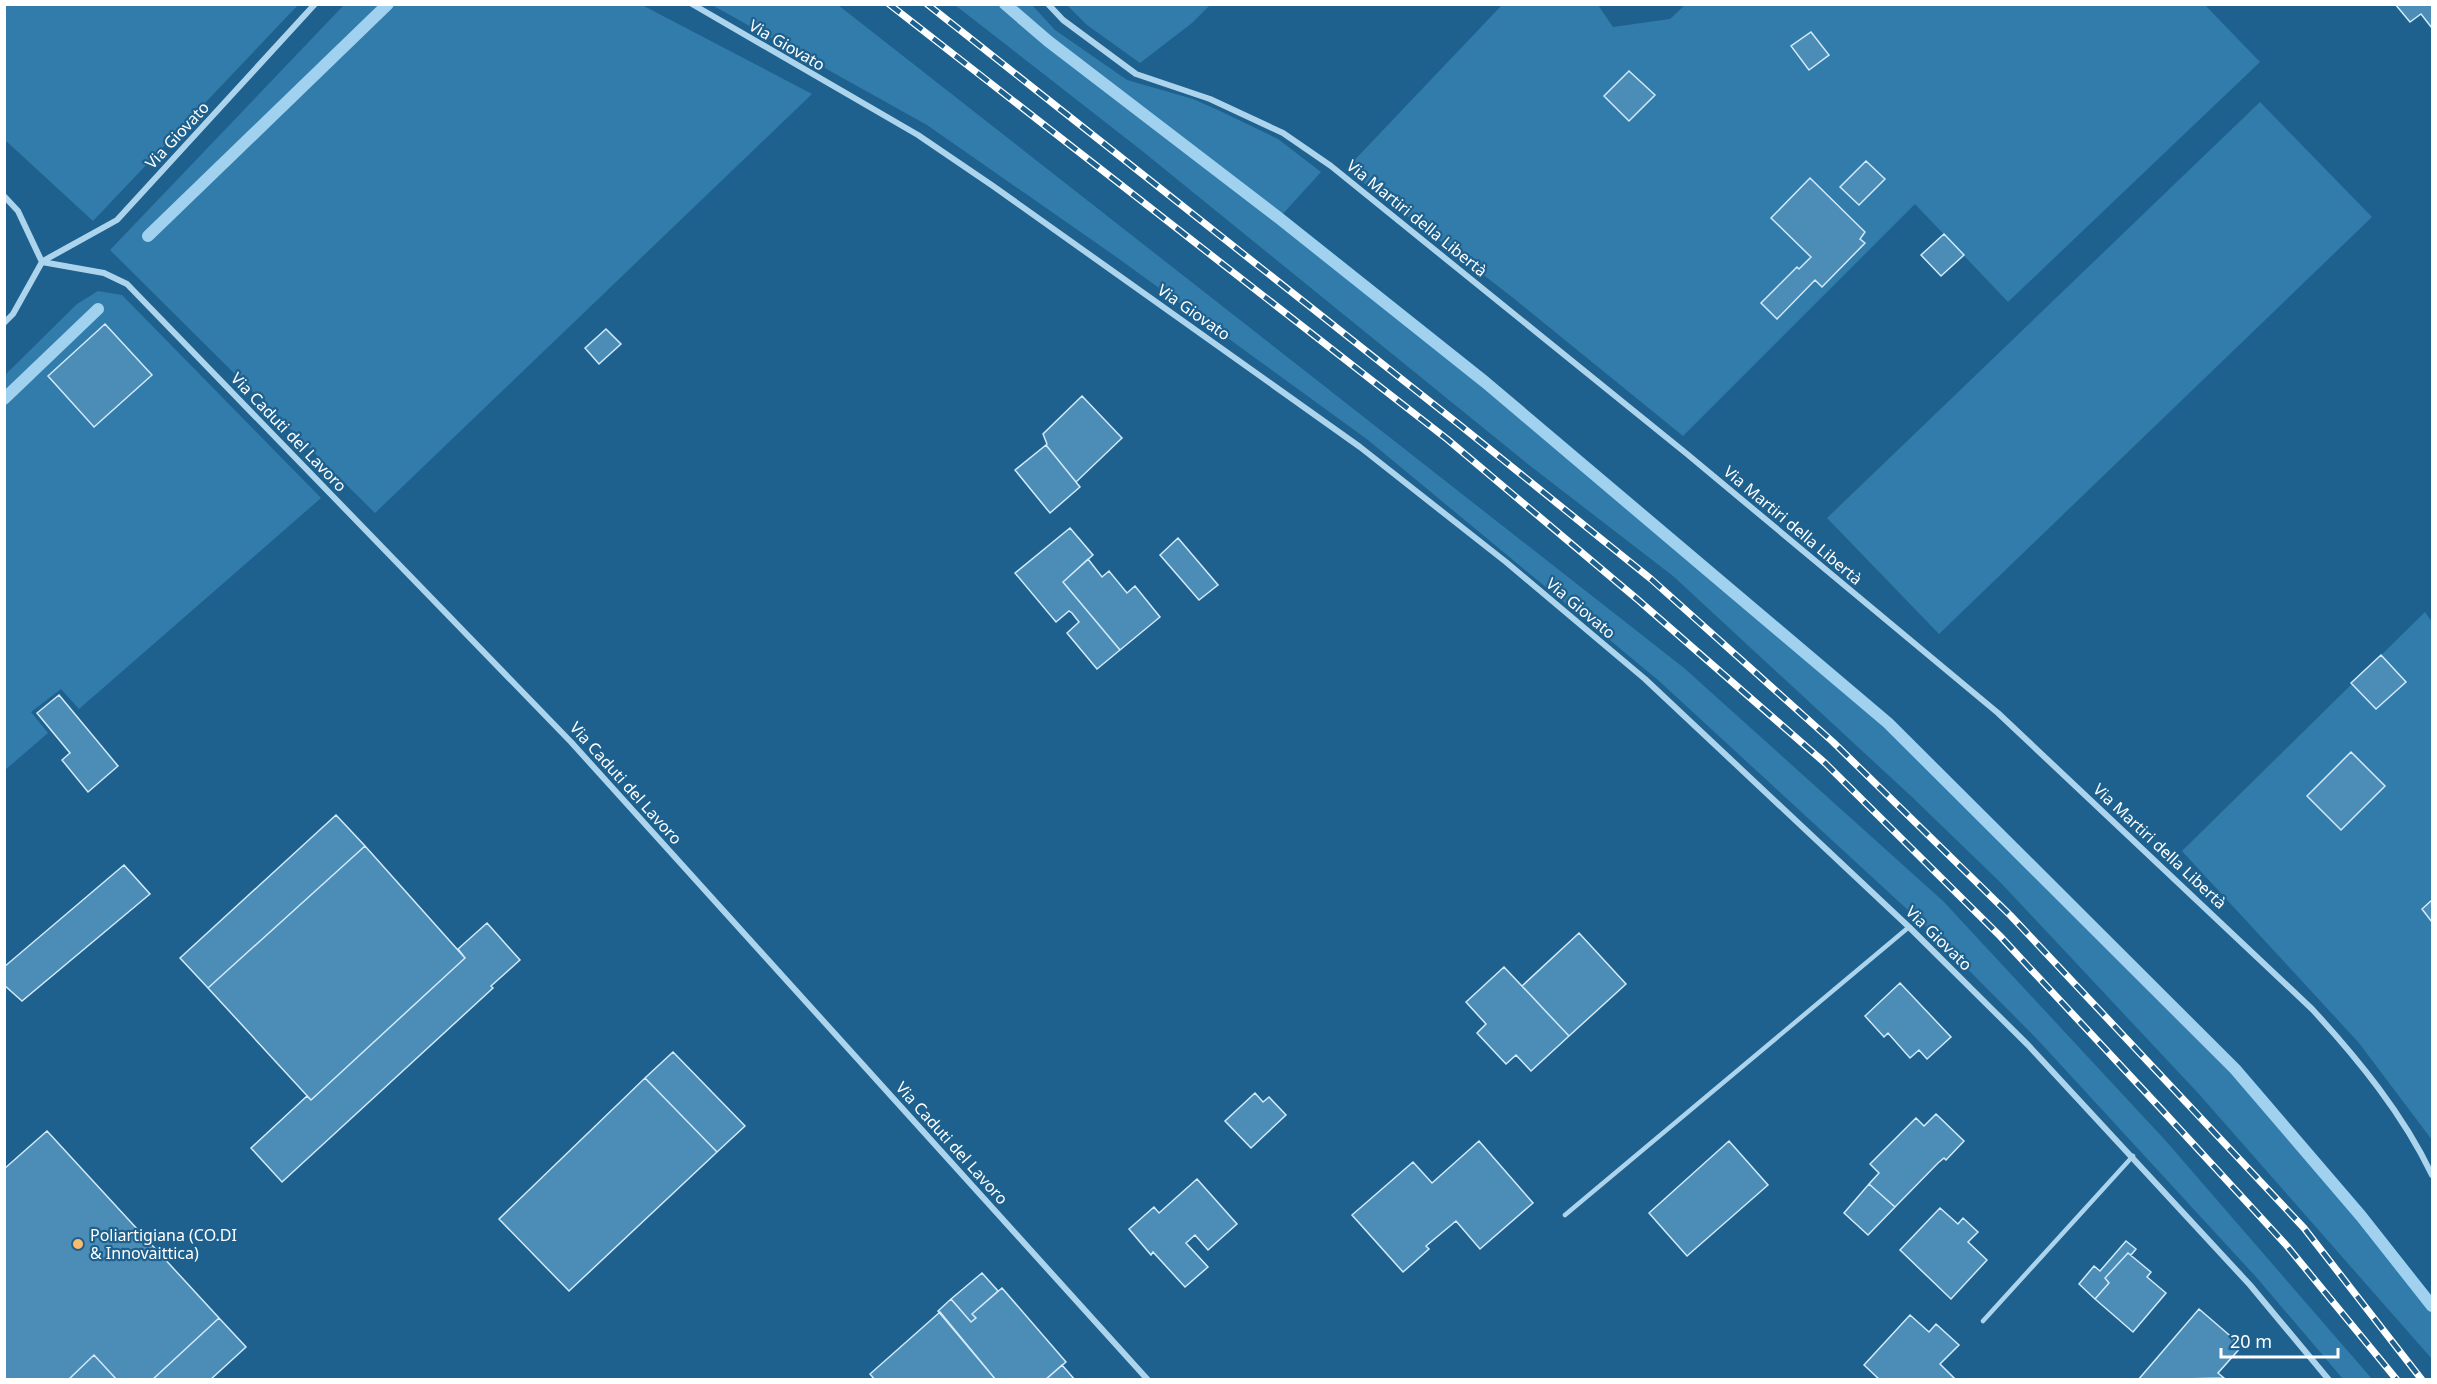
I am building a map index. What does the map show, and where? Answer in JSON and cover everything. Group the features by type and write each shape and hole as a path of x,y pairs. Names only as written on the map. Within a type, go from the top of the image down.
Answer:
{"street":[{"name":"Via Giovato","path":"42,262 117,220 315,4"},
{"name":"Via Giovato","path":"692,4 918,135 993,186 1360,447 1506,562 1646,679 1909,927 2028,1045 2250,1285 2329,1380"},
{"name":"Via Martiri della Libertà","path":"1048,4 1063,20 1136,74 1231,108 1282,133 1331,166 1687,454 1998,713 2312,1009 2354,1055 2420,1149 2433,1175"},
{"path":"4,196 18,211 42,262 13,314 4,323"},
{"name":"Via Caduti del Lavoro","path":"42,262 104,273 127,284 571,742 1148,1380"}],"lane":[{"path":"1565,1215 1909,927"},
{"path":"1983,1321 2133,1156"}],"shaded area":[{"path":"1686,4 2205,5 2260,62 2008,302 1915,204 1683,436 1512,297 1346,169 1502,5 1598,5 1613,27 1670,19"},
{"path":"4,5 298,5 93,221 5,140"},
{"path":"344,5 642,5 812,94 375,513 110,250"},
{"path":"712,5 838,5 1684,668 1943,901 2165,1140 2372,1379 2343,1379 2257,1278 2037,1039 1922,923 1658,680 1368,440 1115,256 927,125"},
{"path":"955,5 1032,5 1055,30 1127,80 1193,99 1218,110 1278,139 1321,172 1279,218 1485,382 1888,723 2235,1069 2361,1216 2365,1213 2432,1296 2432,1359 2198,1093 2001,883 1912,797 1673,576 1529,465 1141,150"},
{"path":"1067,5 1210,5 1192,23 1140,63 1087,25"},
{"path":"2260,102 2372,217 1939,634 1827,518"},
{"path":"98,291 122,295 321,498 79,709 61,689 31,712 48,733 5,770 5,375 77,304"},
{"path":"2425,612 2432,622 2432,1140 2359,1043 2182,851"}],"building":[{"path":"2395,4 2432,4 2432,28 2421,14 2410,22"},
{"path":"1811,32 1829,55 1809,70 1791,46"},
{"path":"1629,71 1655,95 1629,121 1604,96"},
{"path":"1866,161 1885,179 1859,205 1840,187"},
{"path":"1810,178 1865,232 1860,239 1865,243 1822,287 1815,280 1777,319 1761,303 1797,267 1799,269 1811,257 1771,218"},
{"path":"1944,234 1964,255 1941,276 1921,255"},
{"path":"105,324 152,375 94,427 48,376"},
{"path":"606,329 621,344 599,364 585,348"},
{"path":"1082,396 1122,438 1076,482 1046,445 1043,434"},
{"path":"1046,445 1080,487 1050,513 1015,470"},
{"path":"1070,528 1093,555 1063,582 1120,650 1097,669 1067,633 1079,622 1072,613 1069,611 1056,622 1015,573"},
{"path":"1178,538 1218,585 1199,600 1160,555"},
{"path":"1088,559 1102,577 1109,571 1127,593 1135,586 1160,617 1120,650 1063,582"},
{"path":"2381,655 2406,682 2376,709 2351,683"},
{"path":"59,695 118,766 88,792 62,760 70,753 37,713"},
{"path":"2351,752 2385,786 2341,830 2307,796"},
{"path":"336,815 365,846 208,988 180,958"},
{"path":"365,846 465,958 311,1100 208,988"},
{"path":"124,865 150,894 22,1001 4,985 4,967"},
{"path":"2432,900 2432,922 2422,909"},
{"path":"487,923 520,960 491,986 493,988 282,1182 251,1148 307,1096 311,1100 465,958 458,949"},
{"path":"1579,933 1626,984 1569,1036 1522,986"},
{"path":"1504,967 1569,1036 1531,1071 1516,1055 1506,1064 1477,1033 1486,1024 1466,1002"},
{"path":"1900,983 1951,1037 1927,1059 1919,1050 1910,1058 1888,1033 1884,1037 1865,1016"},
{"path":"673,1052 745,1126 717,1152 645,1078"},
{"path":"645,1078 717,1152 569,1291 499,1219"},
{"path":"1255,1093 1263,1102 1269,1097 1286,1115 1251,1148 1225,1121"},
{"path":"1936,1114 1964,1141 1946,1160 1944,1158 1938,1163 1895,1207 1869,1184 1879,1173 1870,1164 1916,1118 1924,1126"},
{"name":"Poliartigiana (CO.DI & Innovaittica)","path":"47,1131 219,1318 152,1380 117,1380 94,1355 68,1380 4,1380 4,1169"},
{"path":"1479,1141 1533,1203 1480,1249 1456,1221 1426,1246 1429,1249 1403,1272 1352,1215 1413,1162 1432,1183"},
{"path":"1729,1141 1768,1185 1687,1256 1649,1213"},
{"path":"1197,1179 1237,1224 1208,1250 1195,1235 1186,1243 1208,1267 1185,1287 1153,1252 1151,1255 1129,1229 1154,1207 1159,1213"},
{"path":"1869,1184 1895,1207 1868,1235 1844,1213"},
{"path":"1940,1208 1958,1224 1963,1218 1978,1232 1968,1242 1987,1260 1951,1299 1900,1250"},
{"path":"2126,1241 2136,1249 2131,1255 2128,1253 2105,1278 2109,1283 2095,1299 2079,1284 2094,1266 2100,1271"},
{"path":"2128,1253 2151,1272 2147,1277 2166,1293 2133,1332 2095,1299 2109,1283 2105,1278"},
{"path":"982,1273 998,1291 972,1314 976,1318 971,1322 951,1299"},
{"path":"1002,1288 1066,1362 1045,1380 996,1380 938,1311 951,1299 971,1322 976,1318 972,1314"},
{"path":"2199,1309 2242,1346 2218,1373 2224,1378 2138,1380"},
{"path":"940,1312 996,1380 875,1380 870,1374"},
{"path":"1910,1315 1929,1332 1936,1324 1959,1345 1940,1364 1954,1378 1953,1380 1880,1380 1864,1365"},
{"path":"219,1318 246,1347 210,1380 152,1380"},
{"path":"94,1355 117,1380 68,1380"},
{"path":"1062,1365 1075,1380 1045,1380"}],"waterway":[{"path":"148,236 388,4"},
{"path":"1005,4 1048,41 1279,218 1485,382 1888,723 2235,1069 2361,1216 2432,1306"},
{"path":"4,399 98,309"}],"railway":[{"path":"889,4 1447,439 1637,599 1825,763 2000,936 2162,1110 2287,1246 2397,1380"},
{"path":"927,4 1651,579 1833,742 2011,916 2304,1228 2422,1380"}],"place":[{"name":"Poliartigiana (CO.DI & Innovaittica)","path":"78,1244"}]}
